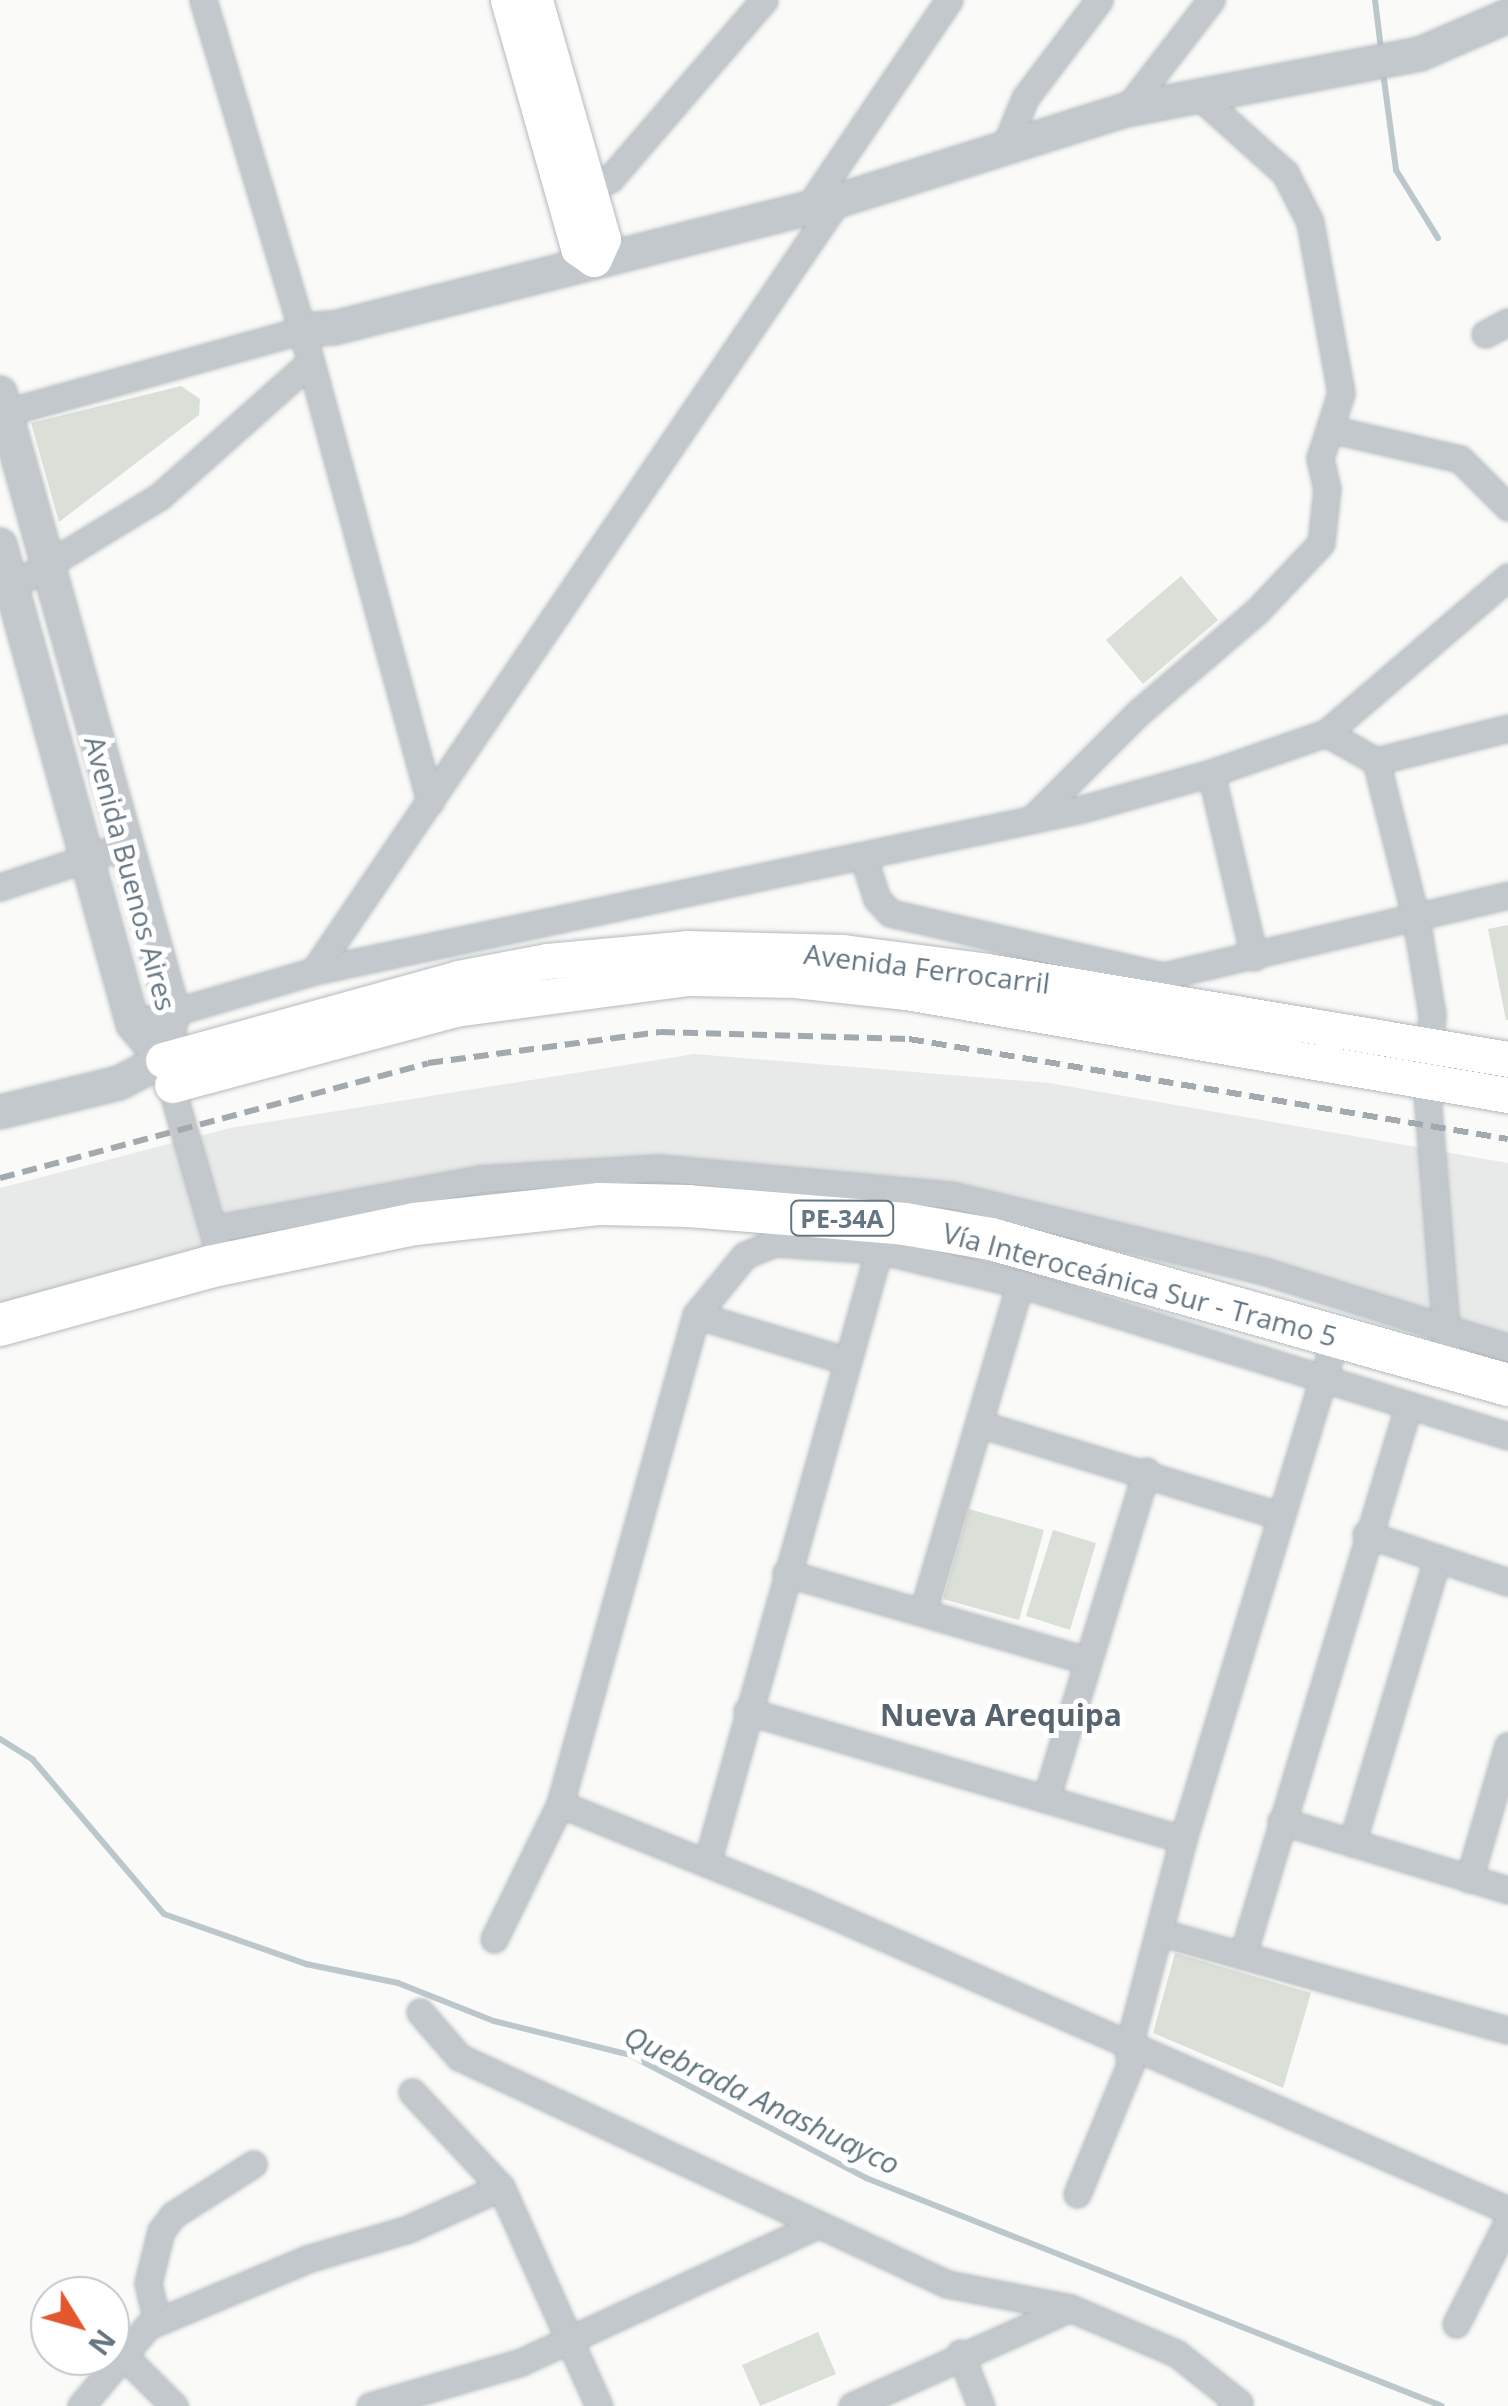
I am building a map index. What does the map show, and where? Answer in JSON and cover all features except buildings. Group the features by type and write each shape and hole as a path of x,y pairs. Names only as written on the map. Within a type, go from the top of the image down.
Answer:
{"highway":[{"name":"Vía Interoceánica Sur - Tramo 5","path":"0,1325 218,1247 600,1204 783,1212 990,1239 1336,1336 1448,1350 1508,1386"}],"main road":[{"path":"508,0 576,191 603,238 594,258"},
{"path":"535,0 576,191"},
{"name":"Avenida Ferrocarril","path":"168,1073 458,978 547,961 686,948 843,952 1426,1082 1508,1095"},
{"name":"Avenida Ferrocarril","path":"1131,1015 1508,1059"}],"street":[{"path":"203,0 302,330 308,366 430,802"},
{"path":"314,971 430,802 824,203 950,0"},
{"path":"1005,147 1026,98 1100,0"},
{"path":"1126,110 1210,0"},
{"path":"576,191 610,179 759,3"},
{"path":"2,406 302,330 334,328 594,258 824,203 1126,110 1420,54 1508,16"},
{"path":"1032,819 1139,712 1257,611 1322,542 1327,489 1320,458 1342,393 1302,196 1268,153 1199,96"},
{"path":"11,587 160,496 308,366"},
{"name":"Avenida Buenos Aires","path":"2,406 173,1011 168,1073"},
{"path":"1330,429 1460,459 1508,508"},
{"name":"Avenida Buenos Aires","path":"0,545 133,1024 168,1073"},
{"path":"133,1024 314,971 1032,819 1211,773 1326,733 1508,578"},
{"path":"1326,733 1376,761 1508,728"},
{"path":"1376,761 1416,919 1431,1047 1426,1082 1448,1350"},
{"path":"1211,773 1254,957"},
{"path":"0,887 126,845"},
{"path":"863,856 877,899 890,913 1163,976 1508,895"},
{"path":"1131,1015 1163,976"},
{"path":"168,1073 218,1247 479,1179 658,1168 951,1195 1056,1215 1263,1270 1448,1350 1508,1348"},
{"name":"Avenida Ferrocarril","path":"0,1112 168,1073"},
{"path":"494,1938 560,1804 696,1315 730,1270 759,1248 775,1243 879,1250 1020,1284 1508,1436"},
{"path":"707,1863 879,1250"},
{"path":"924,1611 1020,1284"},
{"path":"696,1315 847,1362"},
{"path":"1077,2194 1130,2066 1128,2049 1183,1838 1336,1336"},
{"path":"1244,1954 1366,1534 1408,1406"},
{"path":"980,1424 1146,1471 1280,1516"},
{"path":"1046,1798 1085,1660 1146,1471"},
{"path":"1366,1534 1508,1582"},
{"path":"1352,1844 1437,1560"},
{"path":"786,1574 1085,1660"},
{"path":"747,1712 1183,1838"},
{"path":"1469,1878 1508,1746"},
{"path":"560,1804 707,1863 1128,2049 1508,2210"},
{"path":"1281,1822 1508,1890"},
{"path":"1160,1932 1508,2030"},
{"path":"420,2012 459,2057 947,2284 1070,2308 1176,2352 1238,2402 1232,2406"},
{"path":"412,2092 501,2187 599,2406"},
{"path":"157,2322 148,2283 160,2232 174,2215 253,2164"},
{"path":"130,2347 157,2322 307,2259 408,2229 501,2187"},
{"path":"1456,2324 1508,2221"},
{"path":"370,2406 521,2362 570,2338 584,2337 817,2225"},
{"path":"852,2406 960,2353 1070,2308"},
{"path":"960,2353 981,2406"},
{"path":"130,2362 174,2406"},
{"path":"80,2406 104,2376"}],"shaded area":[{"path":"181,386 200,399 199,415 59,522 31,423"},
{"path":"1181,576 1218,620 1143,684 1106,640"},
{"path":"1508,925 1508,1020 1506,1020 1488,929"},
{"path":"694,1054 1049,1083 1508,1163 1508,1362 1279,1287 1048,1225 753,1187 598,1186 0,1307 0,1188 230,1128"},
{"path":"969,1509 1044,1530 1019,1620 943,1599"},
{"path":"1053,1530 1096,1543 1070,1630 1026,1616"},
{"path":"1175,1953 1311,1993 1283,2088 1153,2033"},
{"path":"818,2332 836,2374 760,2406 742,2365"}],"waterway":[{"path":"1375,0 1381,49"},
{"path":"1383,72 1396,170 1438,238"},
{"name":"Quebrada Anashuayco","path":"0,1739 33,1760 164,1914 306,1964 398,1983 494,2021 630,2055 866,2178 1442,2406"}],"railway":[{"path":"0,1178 428,1063 660,1032 909,1039 1508,1139"}],"district":[{"name":"Nueva Arequipa","path":"1001,1715"}]}
